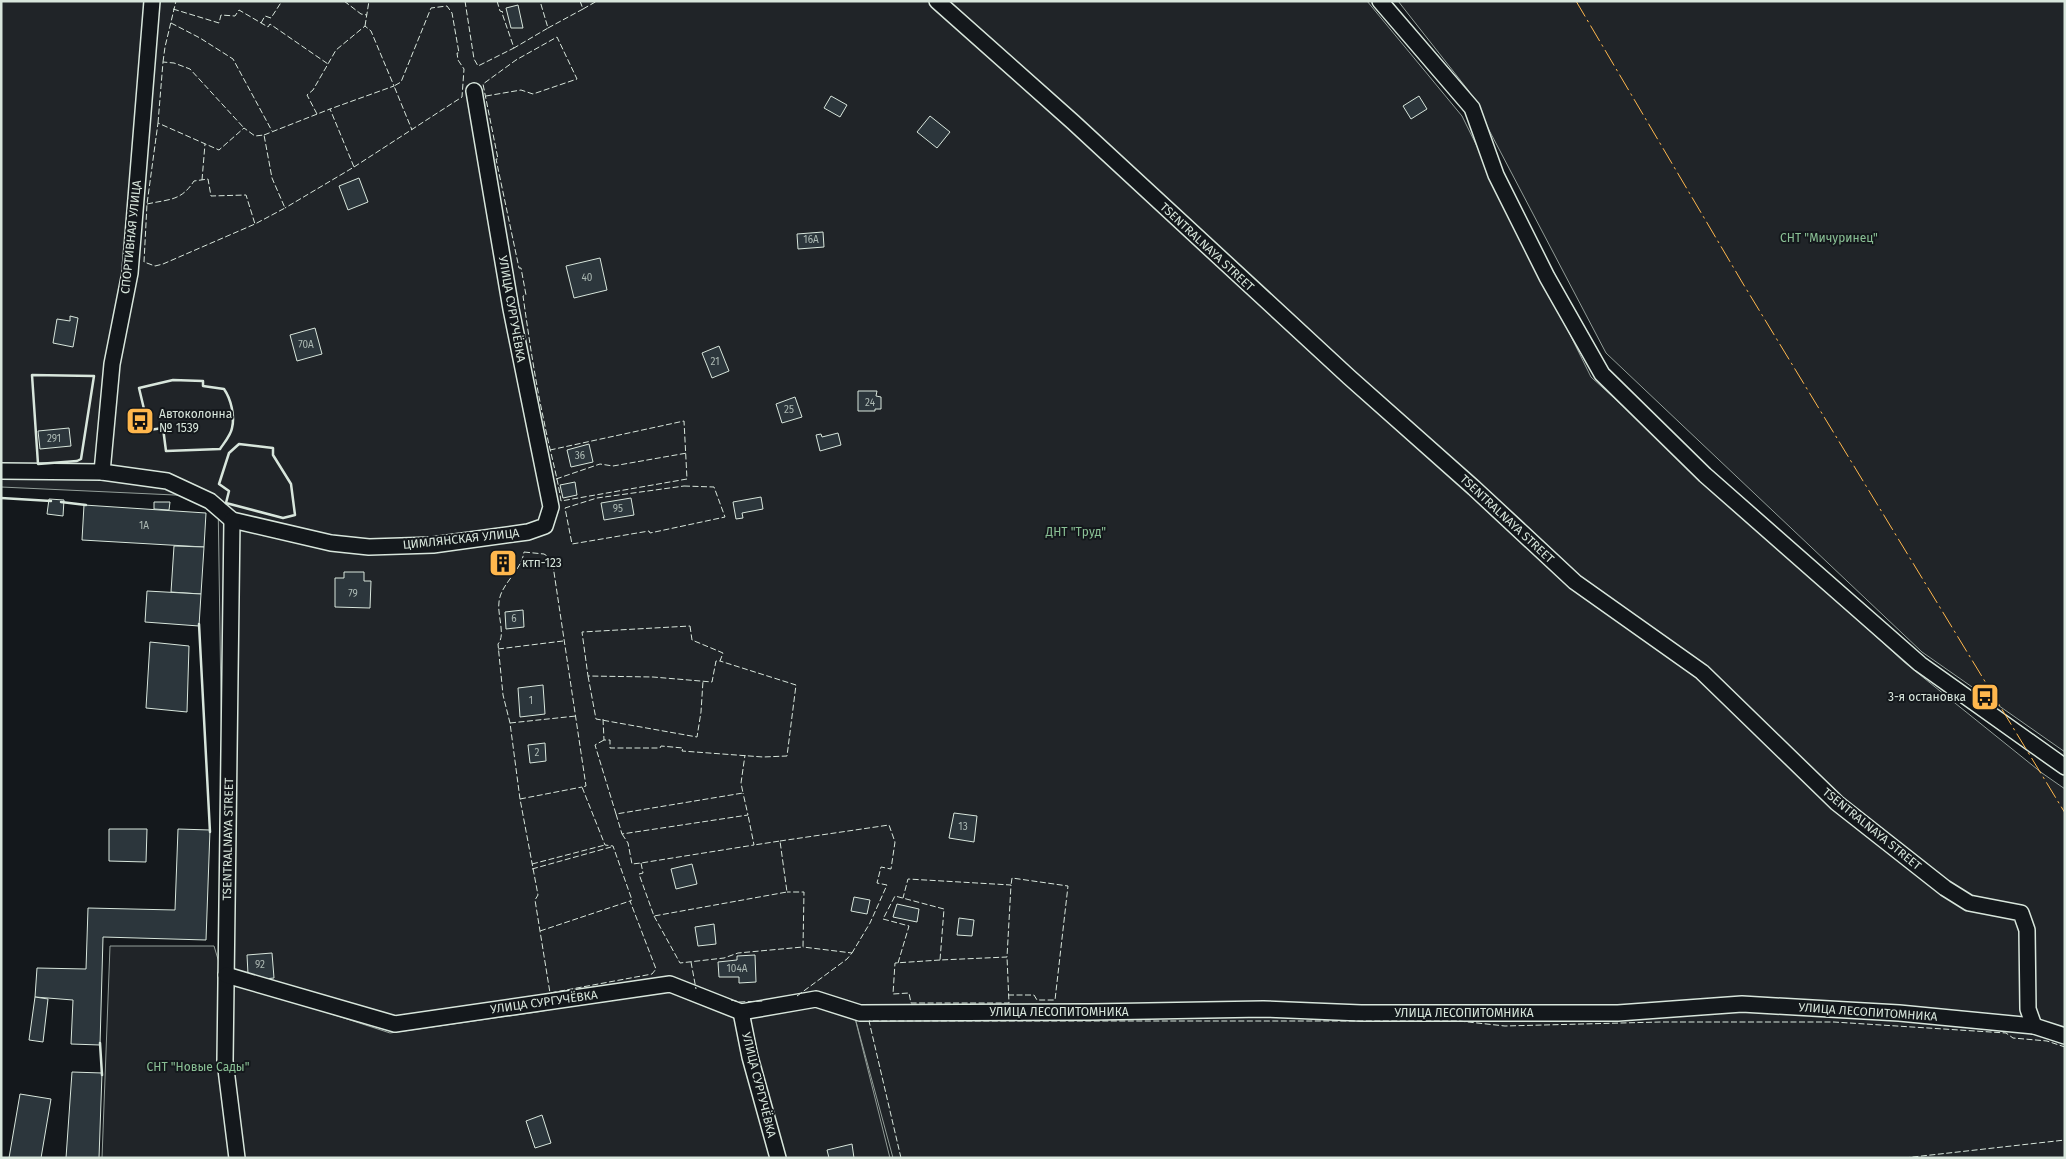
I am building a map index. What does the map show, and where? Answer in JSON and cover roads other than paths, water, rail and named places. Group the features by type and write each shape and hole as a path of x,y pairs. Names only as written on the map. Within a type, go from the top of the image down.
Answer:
{"street":[{"name":"СПОРТИВНАЯ УЛИЦА","path":"102,472 112,364 130,273 152,1"},
{"name":"TSENTRALNAYA STREET","path":"937,1 1575,582 1702,672 1837,804 1944,888 1969,903 2021,913 2027,930 2028,1009 2034,1026"},
{"path":"1380,1 1472,108 1496,175 1547,278 1602,374 1705,475 1920,664 2065,767"},
{"name":"УЛИЦА СУРГУЧЁВКА","path":"474,91 511,309 551,507 545,526"},
{"name":"ЦИМЛЯНСКАЯ УЛИЦА","path":"1,471 102,472 166,482 210,501 232,520 331,543 369,547 441,544 528,532 545,526"},
{"name":"TSENTRALNAYA STREET","path":"232,520 225,1060 238,1158"},
{"name":"УЛИЦА СУРГУЧЁВКА","path":"226,975 395,1024 670,984 741,1012 750,1057 778,1158"},
{"name":"УЛИЦА ЛЕСОПИТОМНИКА","path":"741,1012 816,999 860,1013 1262,1009 1361,1012 1618,1014 1742,1004 1899,1013 2034,1026 2065,1036"}],"place":[{"name":"Автоколонна № 1539","path":"140,421"},
{"name":"ктп-123","path":"503,563"},
{"name":"3-я остановка","path":"1985,697"}],"park label":[{"name":"СНТ \"Мичуринец\"","path":"1829,238"},
{"name":"ДНТ \"Труд\"","path":"1076,532"},
{"name":"СНТ \"Новые Сады\"","path":"198,1067"}]}
